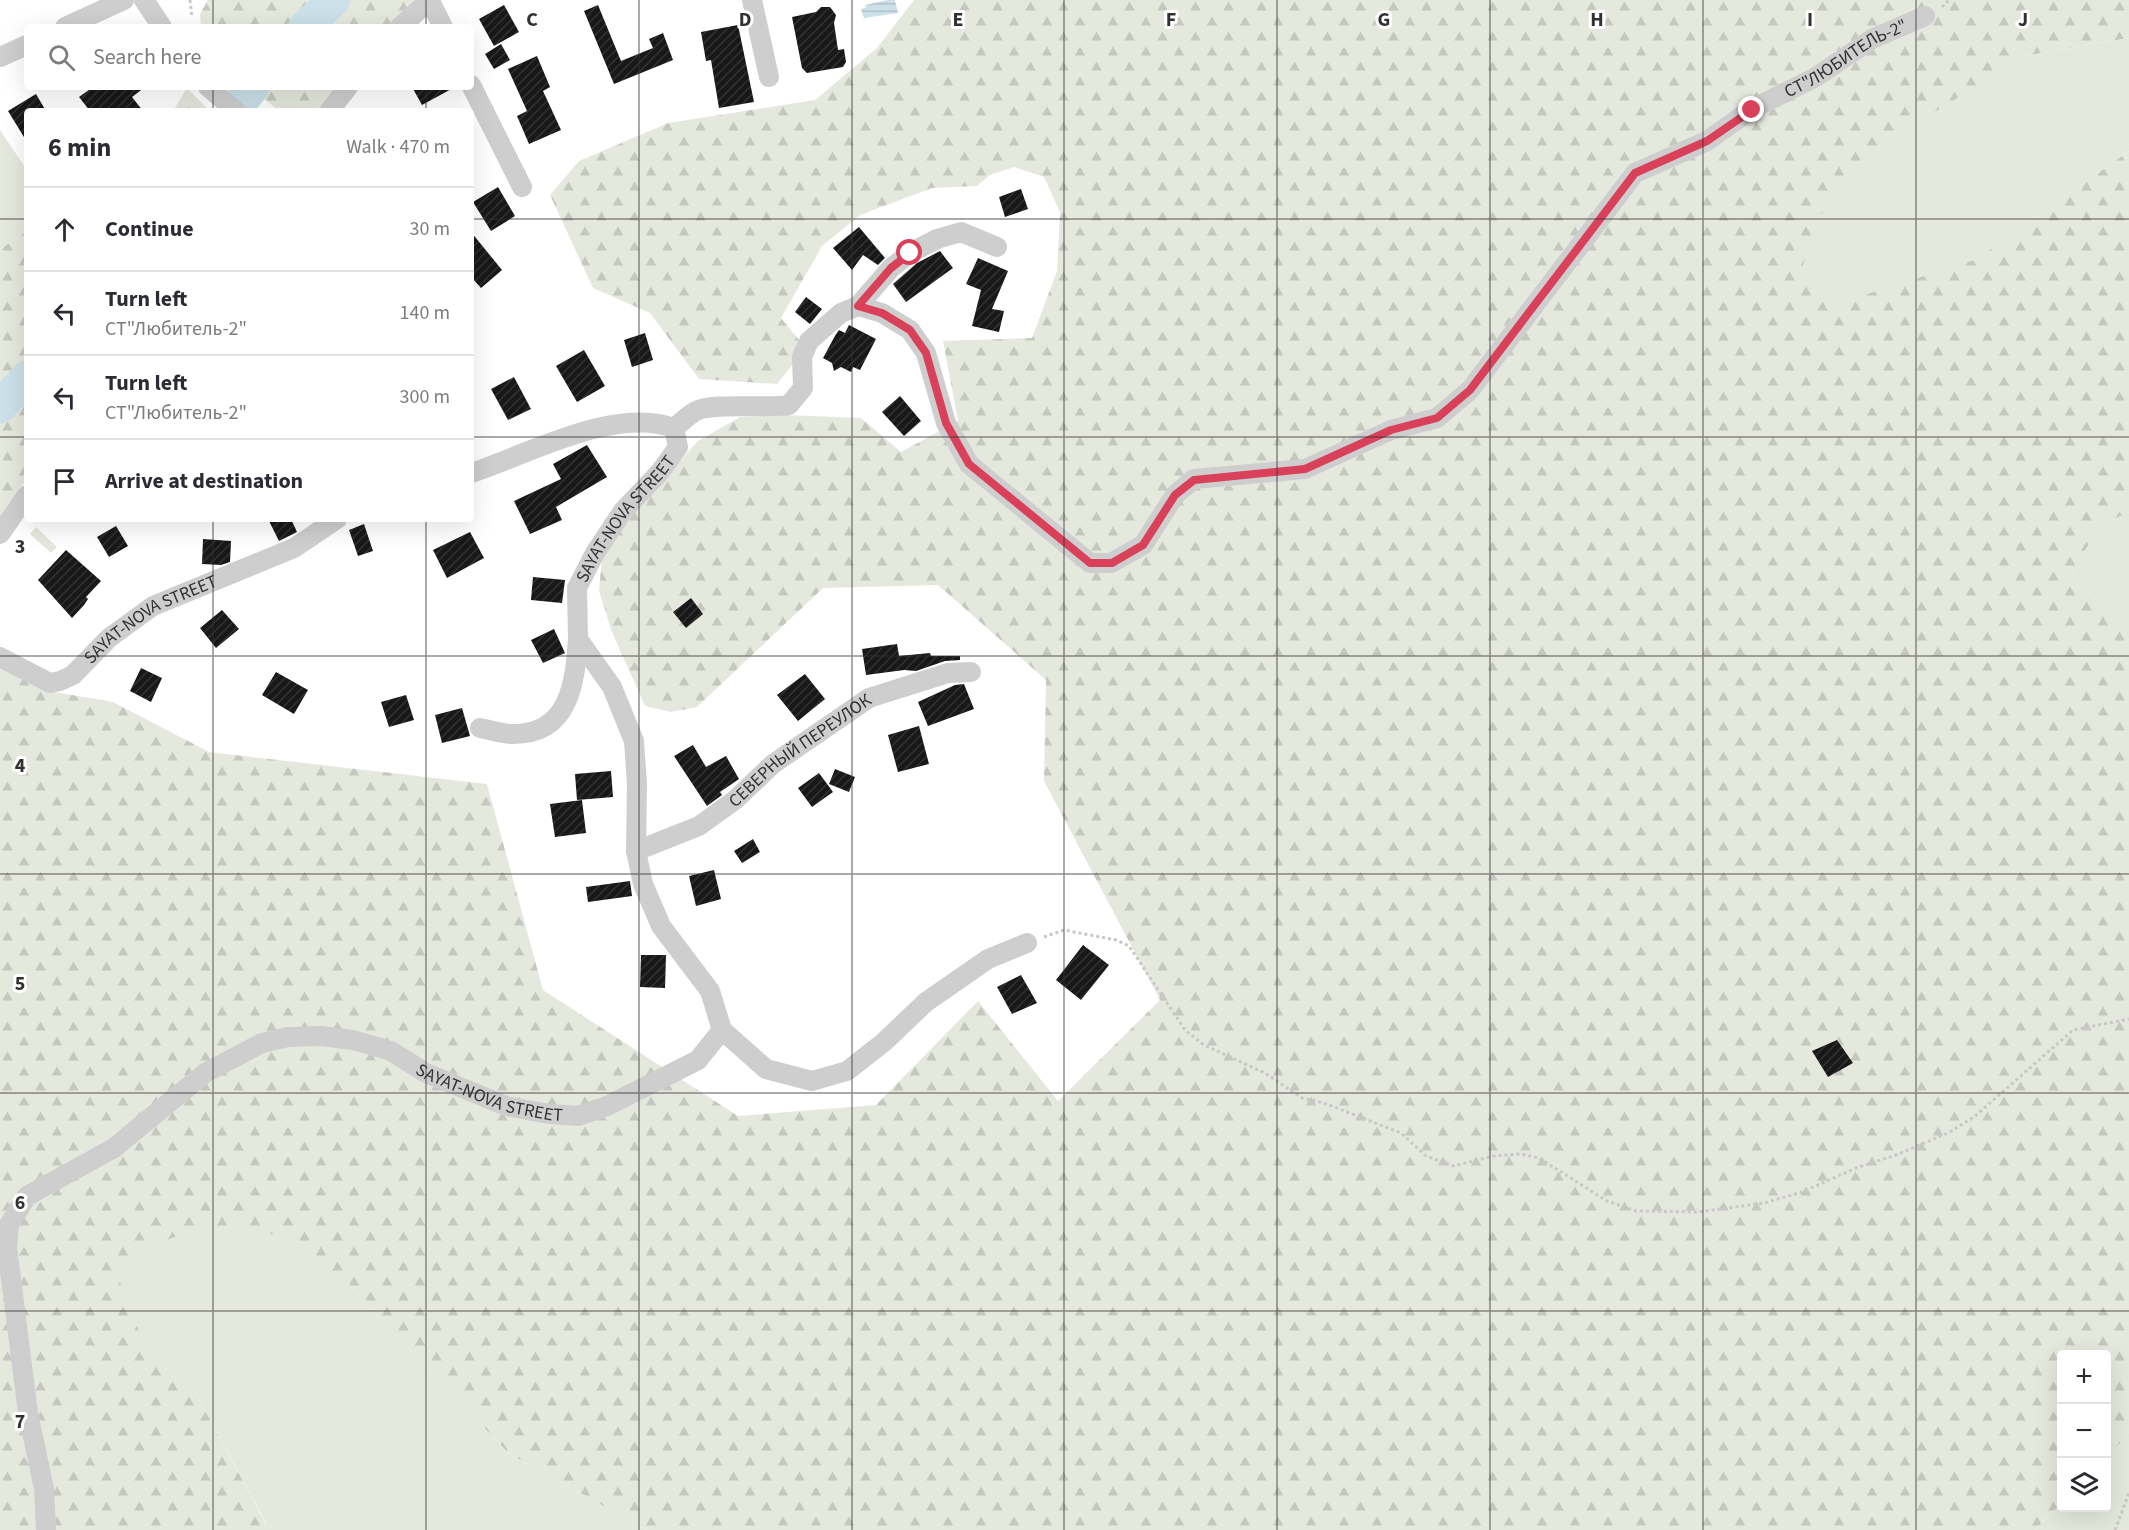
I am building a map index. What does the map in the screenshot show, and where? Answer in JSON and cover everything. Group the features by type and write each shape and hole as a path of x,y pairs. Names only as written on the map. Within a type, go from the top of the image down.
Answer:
{"street":[{"path":"72,24 124,0"},
{"path":"144,0 160,24"},
{"path":"403,24 430,0 442,24"},
{"path":"752,0 769,77"},
{"name":"СТ\"ЛЮБИТЕЛЬ-2\"","path":"858,306 882,313 910,330 926,353 946,423 969,464 1090,563 1112,563 1143,545 1175,495 1194,480 1305,469 1391,430 1437,418 1470,390 1635,173 1707,141 1752,110 1816,77 1872,39 1926,16"},
{"path":"0,57 24,46"},
{"path":"212,90 232,108"},
{"path":"331,108 346,90"},
{"path":"474,90 522,187"},
{"name":"SAYAT-NOVA STREET","path":"674,428 696,411 710,406 754,409 789,405 803,388 802,357 809,341 841,313 858,306 891,268 910,253 937,239 961,232 997,247"},
{"name":"SAYAT-NOVA STREET","path":"474,471 613,423 647,422 674,428"},
{"name":"SAYAT-NOVA STREET","path":"480,728 513,734 548,724 564,710 575,677 578,639 577,588 622,511 671,459 678,447 678,437 674,428"},
{"path":"0,534 24,499"},
{"name":"SAYAT-NOVA STREET","path":"0,657 50,683 60,681 73,675 110,638 153,606 220,576 294,548 333,522"},
{"path":"578,639 612,687 634,741 637,783 636,851 643,884 661,926 710,991 722,1030 766,1069 812,1081 847,1071 884,1042 926,1002 988,959 1027,943"},
{"name":"СЕВЕРНЫЙ ПЕРЕУЛОК","path":"636,851 699,825 735,800 773,764 868,698 948,673 971,672"},
{"name":"SAYAT-NOVA STREET","path":"46,1530 44,1489 28,1413 7,1246 9,1225 27,1196 114,1148 205,1073 262,1043 299,1037 353,1040 391,1051 426,1073 506,1106 549,1114 578,1116 607,1106 698,1060 722,1030"}],"path":[{"path":"190,0 192,18"},
{"path":"1027,943 1064,930 1116,940 1129,946 1185,1030 1204,1045 1265,1073 1302,1098 1324,1103 1401,1133 1426,1155 1453,1166 1494,1156 1521,1154 1539,1158 1606,1201 1636,1211 1698,1212 1764,1203 1802,1192 1856,1168 1896,1155 1948,1133 1974,1117 2073,1030 2129,1020"},
{"path":"2115,1530 2129,1493"}],"green space":[{"path":"208,0 418,0 390,24 201,24 200,14"},
{"path":"914,0 2129,0 2129,38 2025,56 1975,260 2129,151 2129,512 2100,526 2072,572 2129,640 2129,1432 2111,1454 2111,1350 2057,1350 2057,1508 2035,1530 647,1530 509,1454 346,1282 140,1334 191,1384 266,1524 265,1530 0,1530 0,664 49,691 113,702 209,752 487,784 543,990 738,1116 876,1105 978,1001 1058,1101 1160,1000 1044,781 1046,680 938,585 823,588 697,707 671,712 645,706 612,632 599,591 602,557 633,514 698,441 740,417 787,415 861,418 901,452 958,421 943,341 1032,338 1057,271 1060,212 1044,177 1014,167 990,175 977,186 932,188 860,215 822,246 781,318 799,340 793,364 777,384 699,379 650,313 593,288 550,195 579,161 668,123 815,100 877,48"},
{"path":"2129,38 2129,151 1975,260 1842,302 1799,279 1816,220 1891,139 2025,56"},
{"path":"186,90 189,90 207,108 175,108"},
{"path":"254,90 333,90 318,108 275,108"},
{"path":"0,130 24,166 24,233 0,249"},
{"path":"24,233 24,483 0,527 0,249"},
{"path":"2129,512 2129,640 2072,572 2100,526"},
{"path":"36,527 57,547 51,553 30,534"},
{"path":"206,1225 278,1235 346,1282 509,1454 647,1530 265,1530 266,1523 191,1384 140,1334 119,1280 159,1243"},
{"path":"2129,1432 2129,1530 2035,1530 2057,1508 2057,1512 2111,1512 2111,1454"}],"water":[{"path":"895,0 898,13 864,18 861,9 866,8 865,5"}],"building":[{"path":"504,5 519,32 494,46 479,19"},
{"path":"598,5 621,61 653,48 649,39 663,33 673,60 614,84 584,11"},
{"path":"821,7 830,7 836,15 834,23 838,50 844,49 846,62 843,67 807,73 802,68 792,17 816,12"},
{"path":"738,25 754,102 719,108 711,60 706,61 701,32"},
{"path":"501,44 510,60 494,69 485,54"},
{"path":"537,56 550,87 543,91 561,130 529,144 517,116 527,111 508,69"},
{"path":"89,90 141,90 132,97 141,108 88,108 79,97"},
{"path":"414,90 450,90 422,105"},
{"path":"36,94 44,108 24,108 24,137 8,111"},
{"path":"498,187 515,216 491,231 474,201"},
{"path":"1021,189 1028,209 1005,217 999,197"},
{"path":"859,227 885,258 878,265 863,255 852,270 833,248"},
{"path":"474,236 502,270 481,288 474,280"},
{"path":"940,251 953,268 906,302 893,284 917,263"},
{"path":"978,258 1008,271 992,309 1004,311 999,332 972,326 981,290 966,284"},
{"path":"806,297 822,309 810,324 795,312"},
{"path":"849,325 876,339 860,370 853,367 851,372 841,367 834,371 832,363 823,358 839,330 845,333"},
{"path":"645,333 653,360 632,367 624,340"},
{"path":"584,350 605,386 577,402 556,366"},
{"path":"514,377 531,409 508,420 491,389"},
{"path":"900,396 921,421 904,436 882,412"},
{"path":"587,445 607,477 556,507 562,520 530,534 514,501 561,479 553,464"},
{"path":"270,522 292,522 297,532 279,541"},
{"path":"364,524 373,551 358,556 349,530"},
{"path":"116,526 128,546 109,557 97,537"},
{"path":"470,532 484,558 447,578 433,550"},
{"path":"203,539 231,541 230,562 221,565 202,564"},
{"path":"66,550 101,581 86,597 88,599 84,605 72,618 38,580"},
{"path":"533,577 565,580 562,603 531,600"},
{"path":"691,598 703,614 686,628 673,612"},
{"path":"222,610 239,629 216,648 200,628"},
{"path":"554,629 565,653 543,663 531,640"},
{"path":"897,644 899,656 930,653 931,656 960,656 960,660 945,661 916,671 904,670 866,675 862,649"},
{"path":"141,668 162,678 151,702 130,691"},
{"path":"276,672 308,690 294,714 262,695"},
{"path":"805,674 825,699 798,721 777,695"},
{"path":"964,684 974,709 928,726 918,702 955,685"},
{"path":"406,695 414,720 389,727 381,702"},
{"path":"462,708 470,736 442,743 435,715"},
{"path":"919,726 929,764 898,772 888,735"},
{"path":"693,745 706,767 726,756 739,779 720,792 722,795 707,806 674,756"},
{"path":"835,769 855,777 849,792 829,784"},
{"path":"611,771 613,797 577,800 575,774"},
{"path":"819,773 833,792 812,807 798,788"},
{"path":"582,800 586,833 555,837 550,804"},
{"path":"753,839 760,852 742,863 734,851"},
{"path":"714,870 721,899 696,906 689,876"},
{"path":"630,881 632,896 588,902 586,887"},
{"path":"1083,945 1109,965 1081,1000 1056,980"},
{"path":"641,955 666,955 665,988 640,987"},
{"path":"1021,975 1037,1003 1012,1014 997,987"},
{"path":"1837,1040 1853,1063 1828,1077 1812,1051"}],"waterway":[{"path":"308,24 334,0"},
{"path":"236,108 251,90"},
{"path":"0,407 24,380"}],"route":[{"path":"910,253 891,268 858,306 882,313 910,330 926,353 946,423 969,464 1090,563 1112,563 1143,545 1175,495 1194,480 1305,469 1391,430 1437,418 1470,390 1635,173 1707,141 1752,110"}]}
